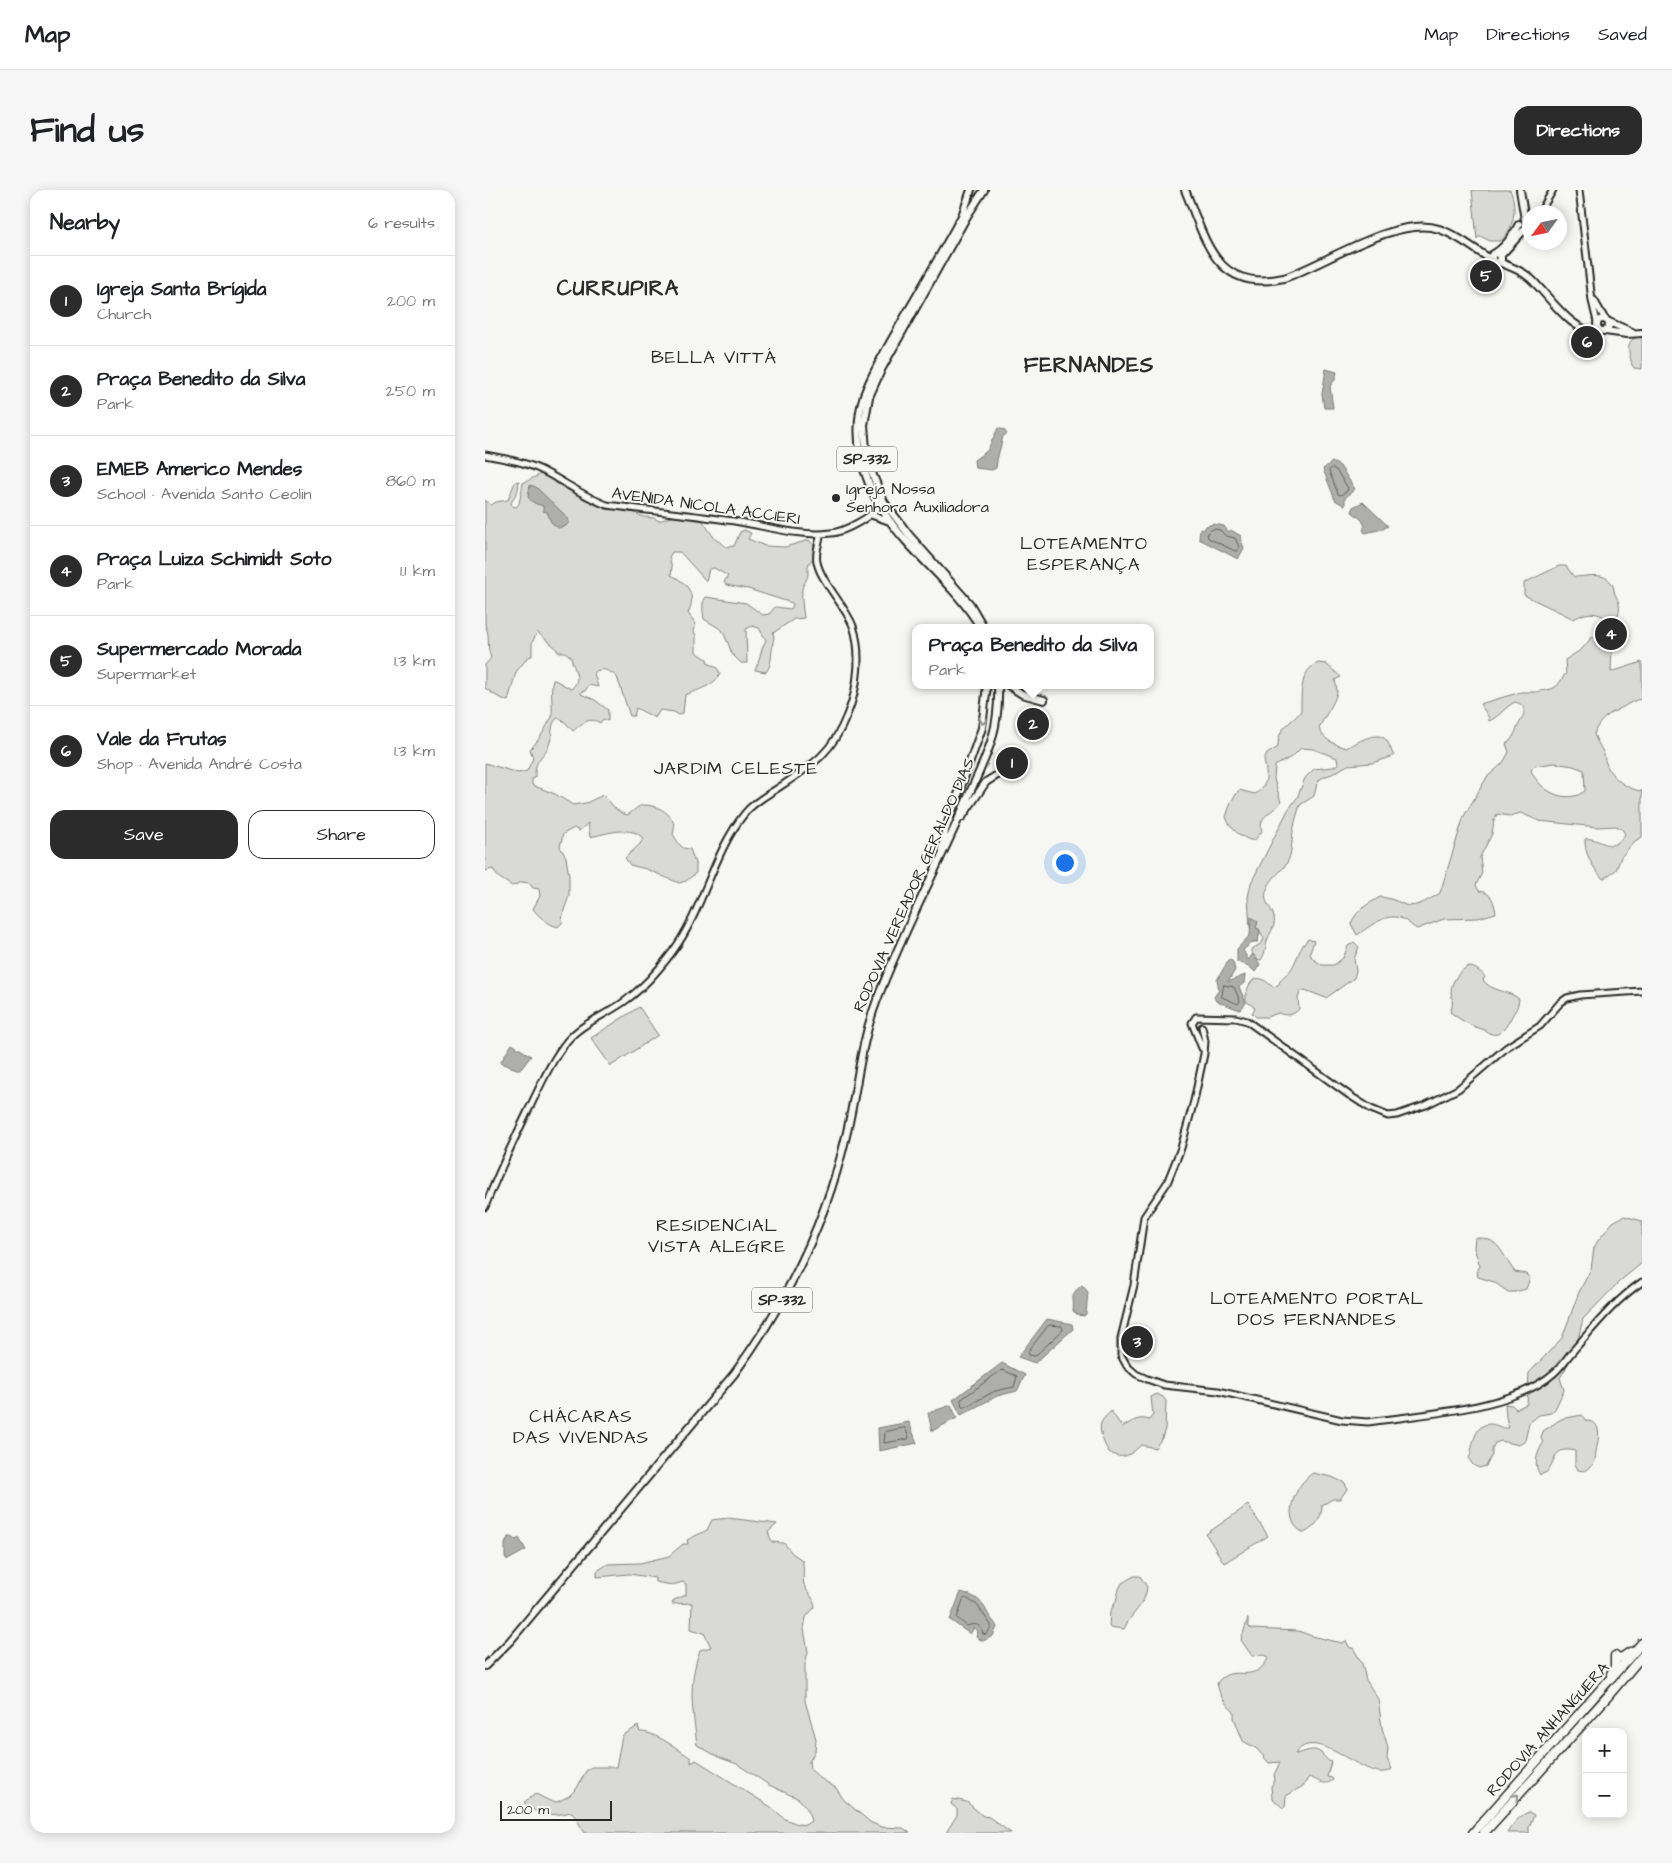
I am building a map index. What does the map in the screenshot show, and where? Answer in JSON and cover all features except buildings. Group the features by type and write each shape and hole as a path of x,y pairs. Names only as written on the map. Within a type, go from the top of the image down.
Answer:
{"highway":[{"path":"1592,1701 1613,1670 1615,1656 1624,1657 1642,1639"},
{"name":"RODOVIA ANHANGUERA","path":"1473,1833 1642,1643"},
{"name":"RODOVIA ANHANGUERA","path":"1483,1833 1642,1656"},
{"path":"1614,1689 1642,1664"}],"main road":[{"name":"SP-332","path":"971,190 962,216 882,357 863,401 859,424 860,451 867,476 879,505 891,522 961,599 979,624"},
{"name":"SP-332","path":"980,624 970,604 909,536 883,502 867,461 863,425 869,397 882,368 967,216 984,190"},
{"path":"1185,190 1204,238 1214,256 1225,268 1249,280 1271,281 1284,278 1310,268 1373,238 1419,226 1438,228 1448,232 1483,254 1497,257 1506,265 1522,272 1569,319 1583,329 1587,331 1627,334 1634,332"},
{"path":"1520,190 1523,205"},
{"path":"1497,257 1510,239 1522,227"},
{"path":"1583,329 1589,329 1600,319 1634,332 1642,333"},
{"path":"1602,331 1609,327 1606,320"},
{"path":"1597,323 1602,331"},
{"path":"940,858 945,831 982,728 987,689"},
{"name":"RODOVIA VEREADOR GERALDO DIAS","path":"485,1666 510,1641 734,1374 763,1333 784,1297 806,1252 831,1188 846,1138 862,1045 870,1018 885,980 994,736 998,689"},
{"path":"1014,689 1021,694 1044,700"},
{"path":"956,824 986,782 999,774"}],"street":[{"path":"1544,205 1553,190"},
{"path":"1579,190 1597,323"},
{"path":"1593,298 1606,320"},
{"name":"AVENIDA NICOLA ACCIERI","path":"485,455 523,463 544,471 587,496 607,505 730,521 781,530 821,534 841,531 871,515 879,505"},
{"path":"871,515 891,522"},
{"path":"485,1207 497,1176 542,1081 567,1041 578,1031 625,1001 647,982 661,966 688,927 723,850 744,815 754,804 803,772 827,751 844,722 850,707 855,684 857,666 856,638 847,614 817,563 817,550 821,534"},
{"path":"1204,1054 1193,1020 1196,1017 1236,1018 1247,1021 1349,1096 1371,1110 1388,1116 1426,1105 1458,1089 1507,1047 1540,1026 1560,1003 1567,998 1580,995 1642,991"},
{"path":"1199,1017 1203,1018 1205,1042 1194,1101 1179,1154 1167,1183 1144,1217 1134,1285 1121,1338 1121,1351 1124,1361 1130,1369 1147,1379 1177,1387 1218,1391 1355,1422 1368,1422 1481,1406 1528,1390 1554,1373 1612,1306 1642,1282"},
{"path":"1195,1028 1203,1026 1216,1018"}],"shaded area":[{"path":"1472,190 1510,190 1514,203 1513,217 1509,231 1500,241 1490,241 1480,236 1477,239"},
{"path":"1642,336 1642,369 1634,368 1632,365 1629,346 1632,340"},
{"path":"541,474 601,506 635,513 659,521 679,516 700,517 715,539 727,547 734,546 740,532 744,530 751,533 748,539 765,546 785,547 809,540 816,547 816,557 809,564 808,576 802,589 804,618 794,619 773,633 771,660 766,672 755,670 766,640 759,628 752,626 746,629 747,663 741,663 732,654 722,630 704,619 703,602 706,597 746,603 763,615 769,614 775,607 791,609 792,603 748,589 726,585 724,582 728,576 714,568 709,569 706,581 680,552 672,552 669,557 672,567 671,575 686,586 691,595 691,607 688,613 696,624 694,631 696,636 696,652 717,668 720,673 718,677 705,687 685,695 683,713 679,715 674,712 660,710 655,718 636,708 634,716 630,716 617,677 608,671 600,670 594,673 598,687 589,685 581,694 595,700 608,710 608,721 603,719 600,723 593,720 589,721 573,731 565,722 558,718 556,719 548,747 536,766 532,785 555,794 573,805 586,803 603,795 623,814 627,815 642,805 656,807 671,817 674,828 673,834 683,848 690,849 696,866 696,873 686,881 679,883 646,869 630,865 625,858 643,839 639,834 618,831 590,837 588,823 579,831 574,828 563,834 560,847 566,857 569,876 569,896 563,913 562,923 558,927 544,920 533,909 540,896 539,889 533,888 529,883 522,882 512,886 498,877 493,869 485,871 485,763 518,773 527,771 533,758 530,749 540,738 552,717 553,680 571,689 575,685 577,678 571,657 565,652 558,652 555,647 537,632 532,643 532,656 528,657 516,672 508,701 485,688 485,665 491,658 488,633 485,625 485,500 491,505 508,500 515,482 519,481 518,490 511,503 512,506 516,507 519,504 523,483"},
{"path":"1559,566 1566,566 1574,577 1601,576 1610,581 1618,600 1618,616 1606,618 1590,613 1574,619 1524,595 1524,583"},
{"path":"1611,628 1616,629 1619,635 1614,642 1610,642 1612,646 1611,672 1642,662 1642,699 1632,702 1609,715 1599,724 1594,734 1604,753 1605,762 1615,778 1631,788 1642,791 1642,837 1635,841 1621,857 1616,870 1603,879 1590,860 1586,850 1585,839 1596,840 1610,845 1615,844 1625,834 1622,829 1616,826 1597,827 1539,821 1521,813 1510,816 1497,814 1492,834 1480,857 1482,873 1476,885 1479,891 1487,893 1492,898 1496,913 1478,918 1444,919 1417,929 1402,919 1389,917 1377,922 1357,935 1351,924 1353,919 1363,908 1380,897 1412,906 1440,893 1464,816 1487,777 1503,763 1509,752 1506,744 1513,737 1524,713 1523,706 1515,702 1489,721 1480,704 1521,692 1552,689 1558,685 1566,673 1565,660 1582,649 1592,637 1604,636 1604,633","holes":["1554,763 1584,770 1585,791 1577,796 1567,797 1554,794 1542,786 1531,770 1535,766"]},
{"path":"1318,663 1326,664 1341,677 1335,680 1336,697 1319,729 1324,736 1346,748 1372,736 1383,737 1394,756 1372,763 1348,765 1320,779 1314,796 1300,805 1294,824 1291,853 1288,861 1270,883 1266,892 1265,896 1274,917 1274,923 1261,960 1255,958 1252,951 1252,949 1262,943 1264,938 1258,928 1254,932 1250,928 1248,897 1251,883 1288,810 1297,798 1305,778 1314,769 1333,767 1338,764 1337,758 1313,749 1301,748 1293,756 1275,766 1274,779 1281,802 1264,818 1261,826 1262,831 1254,841 1245,838 1237,832 1230,825 1226,817 1231,802 1239,790 1255,794 1263,787 1266,779 1264,760 1267,754 1278,747 1280,734 1285,726 1301,711 1305,677 1312,666"},
{"path":"1308,939 1314,941 1310,953 1312,958 1322,965 1334,965 1343,958 1348,946 1354,942 1359,947 1354,959 1356,971 1354,978 1326,998 1305,990 1301,991 1298,998 1299,1009 1292,1014 1278,1013 1267,1017 1256,1017 1252,1013 1255,1008 1246,1001 1248,988 1252,981 1259,978 1274,987 1279,984 1281,979 1292,968"},
{"path":"1469,966 1482,973 1486,984 1519,999 1517,1008 1510,1020 1499,1033 1488,1033 1450,1012 1454,980 1459,973"},
{"path":"639,1007 658,1035 611,1066 591,1038"},
{"path":"1624,1216 1642,1221 1642,1263 1620,1281 1583,1319 1575,1352 1560,1378 1564,1390 1555,1409 1551,1413 1539,1415 1529,1423 1525,1441 1519,1445 1501,1441 1495,1443 1492,1455 1486,1466 1479,1468 1473,1465 1469,1459 1475,1437 1480,1428 1490,1424 1509,1428 1505,1404 1512,1405 1516,1409 1527,1404 1529,1373 1562,1338 1579,1292 1591,1269 1594,1248 1597,1242 1613,1222"},
{"path":"1475,1238 1490,1240 1499,1248 1515,1272 1526,1274 1530,1278 1526,1289 1508,1292 1494,1282 1478,1277 1477,1271 1480,1266 1474,1248"},
{"path":"1157,1394 1166,1401 1165,1429 1162,1438 1155,1448 1141,1445 1126,1456 1118,1456 1109,1452 1103,1441 1100,1428 1104,1418 1111,1411 1122,1427 1138,1419 1149,1420 1153,1415 1151,1397"},
{"path":"1582,1415 1586,1421 1595,1424 1599,1432 1593,1464 1584,1471 1578,1470 1575,1464 1575,1451 1563,1450 1559,1452 1547,1472 1540,1475 1536,1463 1543,1443 1541,1438 1543,1431 1561,1419"},
{"path":"1313,1473 1332,1477 1345,1483 1347,1489 1340,1499 1333,1499 1322,1505 1321,1514 1317,1522 1304,1533 1296,1527 1292,1520 1292,1503 1300,1485"},
{"path":"1248,1505 1268,1536 1224,1563 1206,1534"},
{"path":"728,1518 777,1524 768,1532 772,1542 784,1543 792,1553 802,1560 804,1585 815,1607 806,1617 804,1629 808,1652 805,1664 805,1701 816,1739 815,1751 809,1762 810,1769 836,1788 844,1800 870,1822 881,1827 903,1828 910,1833 585,1833 572,1812 545,1814 535,1811 524,1802 536,1794 550,1801 557,1802 569,1796 577,1788 586,1771 591,1767 616,1767 622,1736 638,1726 640,1732 652,1735 666,1742 691,1758 691,1763 696,1760 771,1807 785,1819 805,1825 811,1821 808,1810 799,1799 769,1785 737,1764 718,1757 697,1745 692,1698 693,1675 700,1650 711,1647 704,1633 691,1629 692,1603 672,1604 674,1600 686,1595 686,1584 683,1582 672,1585 655,1582 655,1578 629,1574 597,1577 597,1571 608,1564 640,1563 669,1556 683,1544 688,1544 687,1540 707,1530 712,1520"},
{"path":"1134,1576 1140,1576 1147,1587 1144,1599 1124,1629 1109,1627 1110,1612 1116,1601 1119,1589 1122,1583"},
{"path":"1248,1618 1248,1626 1251,1629 1298,1631 1342,1643 1346,1641 1350,1648 1353,1648 1362,1663 1366,1680 1378,1699 1382,1728 1388,1747 1387,1759 1392,1769 1382,1772 1370,1770 1329,1749 1316,1745 1305,1746 1295,1754 1312,1750 1321,1753 1331,1762 1327,1777 1333,1780 1324,1783 1309,1777 1303,1786 1286,1796 1285,1807 1283,1808 1272,1798 1271,1786 1275,1780 1274,1775 1280,1762 1269,1763 1257,1749 1243,1741 1234,1718 1234,1712 1223,1699 1217,1683 1223,1677 1230,1674 1256,1671 1263,1666 1269,1657 1264,1655 1252,1656 1241,1640"},
{"path":"953,1799 967,1802 983,1816 989,1817 1011,1833 946,1833 957,1815 957,1809 951,1804"},
{"path":"1529,1812 1534,1815 1529,1827 1529,1833 1507,1833 1519,1818"}],"water":[{"path":"1326,369 1337,372 1335,380 1330,386 1333,408 1324,408 1322,394"},
{"path":"998,428 1004,430 1007,434 1003,436 996,468 992,470 975,468 974,460 987,451"},
{"path":"1332,462 1340,466 1355,489 1345,498 1345,506 1335,500 1323,469"},
{"path":"530,485 536,487 568,518 569,522 566,526 558,528 551,522 547,512 543,511 543,506 534,503 528,497"},
{"path":"1363,502 1388,526 1365,533 1363,530 1365,526 1362,520 1352,512 1353,507"},
{"path":"1214,524 1224,526 1228,532 1231,530 1241,536 1244,548 1238,559 1199,539 1200,529 1204,530 1206,526"},
{"path":"1251,917 1258,922 1256,928 1260,930 1258,942 1253,942 1243,950 1248,960 1253,954 1260,964 1255,972 1249,966 1237,962 1237,949 1250,935"},
{"path":"1229,959 1233,962 1235,970 1228,982 1245,975 1244,983 1239,987 1246,1003 1240,1010 1216,1001 1214,997 1219,990 1217,980"},
{"path":"512,1044 531,1056 521,1069 500,1063"},
{"path":"1082,1285 1088,1292 1086,1314 1084,1316 1078,1315 1073,1311 1074,1294"},
{"path":"1047,1319 1072,1324 1073,1329 1035,1363 1018,1357"},
{"path":"1002,1363 1025,1375 1017,1391 997,1396 961,1415 953,1400"},
{"path":"951,1405 957,1418 932,1431 928,1413"},
{"path":"909,1422 917,1443 879,1451 878,1428"},
{"path":"508,1537 516,1540 519,1538 526,1550 508,1560 505,1558 505,1544"},
{"path":"961,1592 981,1602 997,1627 993,1636 983,1641 976,1637 978,1631 974,1628 970,1634 950,1620"}],"place":[{"name":"Supermercado Morada","path":"1486,276"},
{"name":"Vale da Frutas","path":"1587,342"},
{"name":"Igreja Nossa Senhora Auxiliadora","path":"836,498"},
{"name":"Praça Luiza Schimidt Soto","path":"1611,634"},
{"name":"Praça Benedito da Silva","path":"1033,724"},
{"name":"Igreja Santa Brígida","path":"1012,763"},
{"name":"EMEB Americo Mendes","path":"1137,1342"}],"district":[{"name":"CURRUPIRA","path":"618,288"},
{"name":"BELLA VITTÁ","path":"714,357"},
{"name":"FERNANDES","path":"1089,365"},
{"name":"LOTEAMENTO ESPERANÇA","path":"1084,553"},
{"name":"JARDIM CELESTE","path":"736,768"},
{"name":"RESIDENCIAL VISTA ALEGRE","path":"717,1235"},
{"name":"LOTEAMENTO PORTAL DOS FERNANDES","path":"1317,1308"},
{"name":"CHÁCARAS DAS VIVENDAS","path":"581,1426"}]}
